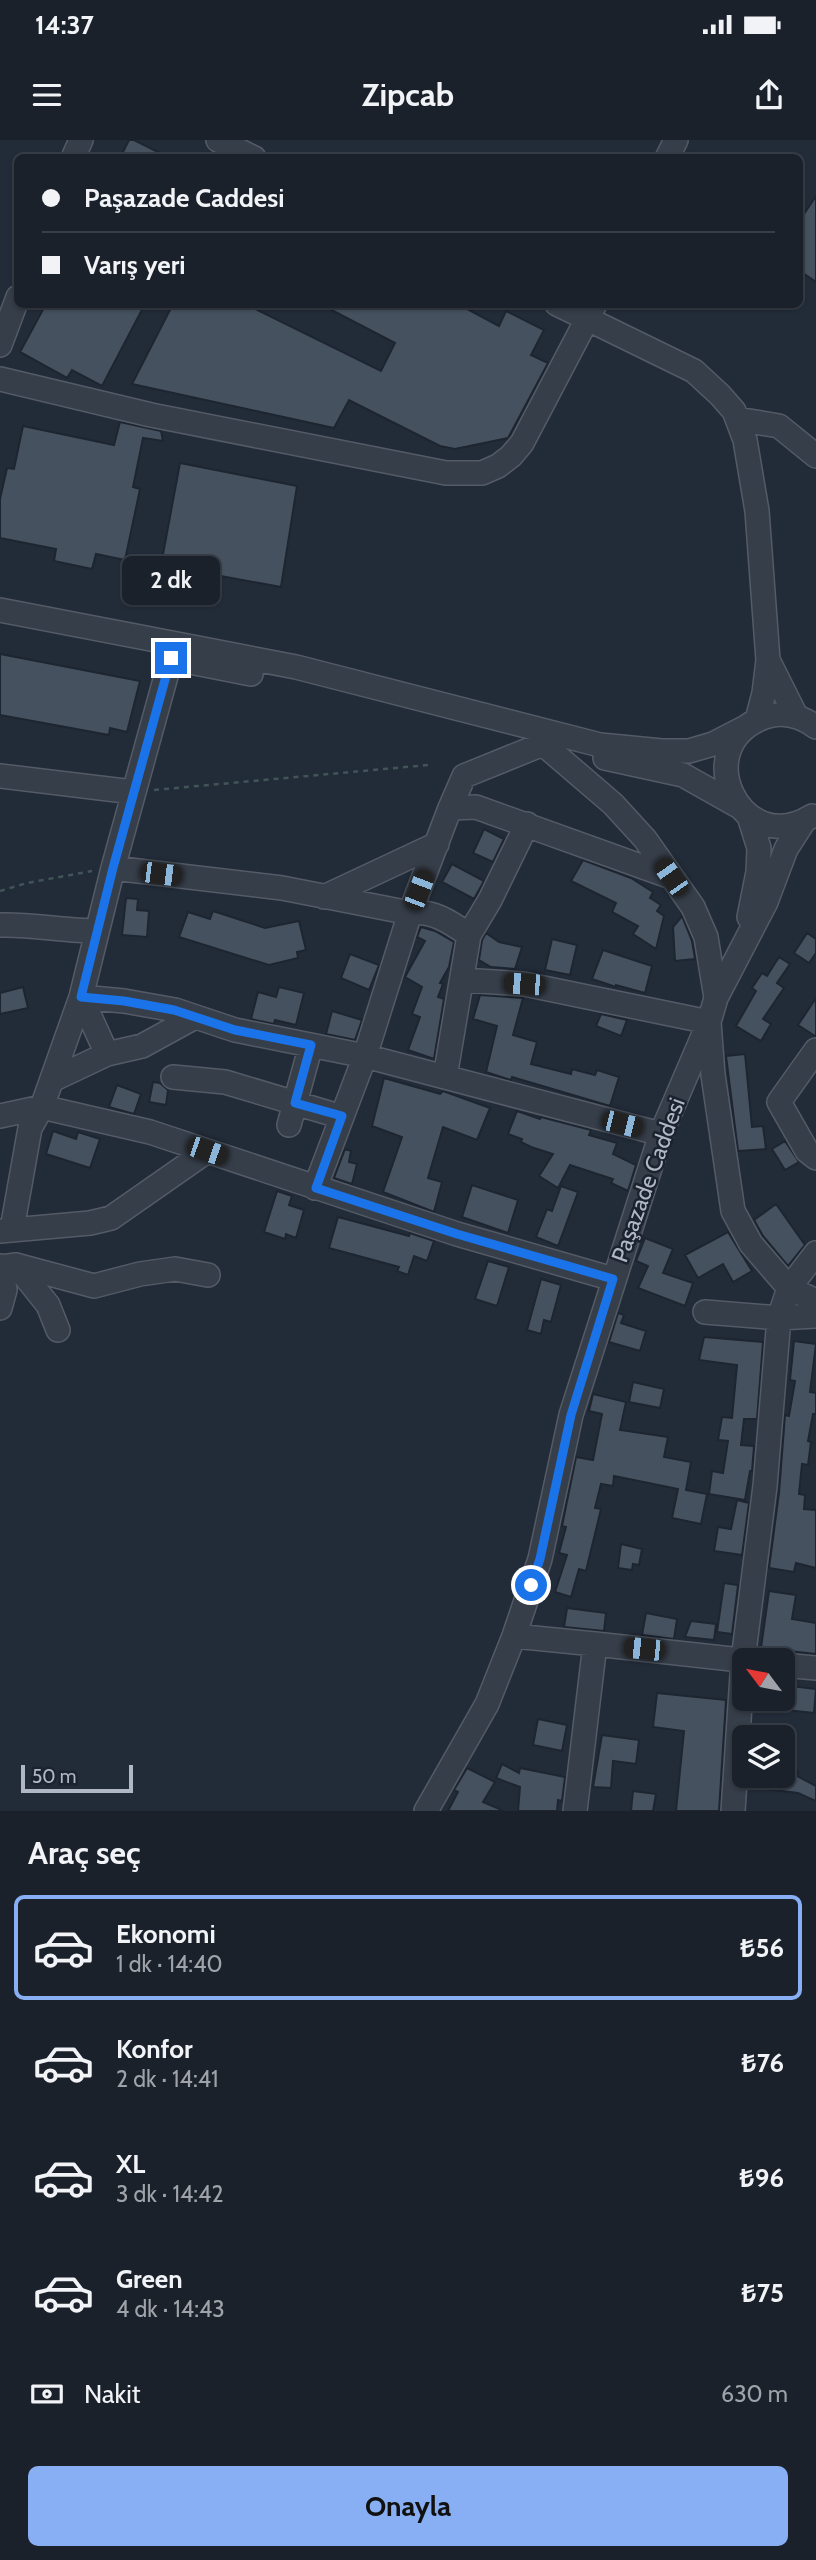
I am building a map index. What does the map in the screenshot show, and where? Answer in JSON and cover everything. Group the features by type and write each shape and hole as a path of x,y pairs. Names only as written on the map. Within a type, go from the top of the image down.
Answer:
{"street":[{"path":"218,140 246,154"},
{"path":"0,345 14,308"},
{"path":"574,308 592,312 694,371 720,395 737,419 744,440 757,511 768,660 764,693 751,724 736,738 729,751 726,765 730,793 743,811 759,848 758,872 744,947"},
{"path":"0,379 150,415 392,463 460,475 482,473 498,466 522,443 592,312"},
{"path":"737,419 779,426 816,456"},
{"path":"0,610 296,667 600,744 662,751 689,751 713,744 770,715 806,722"},
{"path":"0,626 361,695 543,744 683,775 762,822 776,826 790,825 810,817"},
{"path":"171,658 133,792 81,997 42,1107 30,1128 6,1230 90,1223 111,1218 207,1151"},
{"path":"768,660 806,722"},
{"path":"316,1188 365,1056 410,913 464,776 543,744"},
{"path":"543,744 613,804 645,839 693,907 706,937 716,998"},
{"path":"0,776 133,792"},
{"path":"450,808 475,807 671,877"},
{"name":"Paşazade Caddesi","path":"426,1811 487,1704 514,1636 540,1559 571,1415 661,1134 709,1022 716,998 766,902 786,849 810,817"},
{"path":"445,1077 469,934 490,900 527,824"},
{"path":"324,897 436,844"},
{"path":"113,868 282,888 410,913 422,911 444,918 469,934"},
{"path":"0,925 20,924 97,932"},
{"path":"462,980 524,984 709,1022 718,1112 733,1211 751,1244 789,1288 816,1301"},
{"path":"81,997 174,1010 235,1030 365,1056 661,1134"},
{"path":"81,997 107,1054"},
{"path":"52,1080 107,1054 142,1046 195,1017"},
{"path":"292,1114 311,1045"},
{"path":"816,1050 779,1102 807,1151 816,1158"},
{"path":"173,1077 225,1082 292,1114 342,1116"},
{"path":"0,1116 42,1107 150,1132 457,1234 613,1279"},
{"path":"747,1648 765,1486 779,1318 789,1288 816,1253"},
{"path":"6,1266 94,1286 140,1274 176,1269 208,1275"},
{"path":"0,1308 5,1290 6,1266"},
{"path":"6,1266 48,1304 58,1330"},
{"path":"705,1312 779,1318 816,1316"},
{"path":"514,1636 732,1659"},
{"path":"575,1811 594,1644"},
{"path":"795,1666 816,1668"},
{"path":"733,1811 742,1712"}],"path":[{"path":"133,792 428,765"},
{"path":"0,891 53,878 113,868"}],"building":[{"path":"129,140 134,140 162,154 122,154"},
{"path":"816,196 816,282 803,273 803,216"},
{"path":"44,308 143,308 102,386 72,370 67,378 20,352"},
{"path":"171,308 253,308 381,371 395,343 328,308 465,308 499,326 506,311 544,330 531,355 548,363 508,438 455,449 440,446 349,400 334,428 132,384"},
{"path":"120,422 161,431 163,441 143,438 133,487 140,489 125,560 96,554 92,569 54,561 56,549 0,538 0,499 7,468 14,469 23,426 114,445"},
{"path":"180,463 297,486 281,587 161,565"},
{"path":"0,654 140,681 127,732 110,728 109,735 0,715"},
{"path":"484,829 504,839 493,862 473,853"},
{"path":"583,860 631,878 653,892 650,898 661,905 657,911 664,916 656,949 633,934 638,926 612,912 616,903 571,881"},
{"path":"452,864 484,881 474,899 442,882"},
{"path":"126,898 138,899 137,910 149,911 147,937 122,935"},
{"path":"213,911 265,928 299,921 306,950 297,952 298,958 269,965 179,937 188,912 210,919"},
{"path":"682,916 692,941 695,959 675,961 673,927"},
{"path":"421,927 435,931 454,942 449,967 440,983 443,984 438,997 444,999 434,1059 408,1050 420,1017 412,1014 422,987 405,977 425,941 417,937"},
{"path":"486,933 499,942 522,947 515,969 491,967 479,960 482,940"},
{"path":"807,933 816,939 816,953 809,963 794,953"},
{"path":"552,939 577,945 570,975 545,970"},
{"path":"603,950 652,966 645,993 592,979"},
{"path":"350,954 379,965 369,990 341,978"},
{"path":"779,957 790,964 777,983 784,988 763,1019 771,1024 761,1041 736,1026 756,991 752,988 762,973 767,976"},
{"path":"23,987 28,1008 0,1014 0,993"},
{"path":"279,987 304,993 296,1025 275,1020 274,1024 251,1019 258,992 276,997"},
{"path":"480,995 523,998 513,1035 537,1042 531,1064 571,1074 572,1069 595,1075 597,1070 619,1077 610,1106 486,1072 497,1026 473,1019"},
{"path":"816,998 816,1036 815,1036 798,1025"},
{"path":"332,1011 362,1020 355,1040 326,1034"},
{"path":"601,1014 627,1020 621,1036 596,1026"},
{"path":"745,1054 752,1127 763,1126 766,1149 738,1151 726,1056"},
{"path":"384,1078 440,1094 443,1091 490,1108 477,1140 443,1127 428,1178 442,1182 434,1212 383,1192 402,1137 372,1126"},
{"path":"153,1082 160,1083 168,1090 166,1105 149,1102"},
{"path":"117,1085 141,1094 134,1114 109,1107"},
{"path":"517,1111 591,1130 589,1135 617,1143 613,1154 636,1165 628,1191 611,1183 613,1179 570,1165 558,1188 539,1176 553,1154 531,1147 521,1142 522,1139 508,1134"},
{"path":"53,1131 76,1139 78,1132 100,1139 90,1168 46,1154"},
{"path":"785,1141 799,1162 785,1170 772,1149"},
{"path":"345,1149 351,1151 349,1162 357,1164 352,1184 334,1178"},
{"path":"472,1185 518,1200 508,1233 462,1217"},
{"path":"561,1186 578,1192 558,1246 536,1237 547,1209 552,1211"},
{"path":"277,1191 292,1196 289,1205 304,1210 296,1238 286,1234 285,1239 264,1232"},
{"path":"776,1204 805,1245 788,1266 763,1236 754,1220"},
{"path":"338,1217 434,1241 427,1261 414,1256 408,1275 397,1271 399,1267 329,1248"},
{"path":"728,1232 752,1271 733,1282 723,1264 698,1278 685,1255"},
{"path":"645,1238 673,1249 663,1273 693,1283 685,1306 638,1288 648,1266 636,1261"},
{"path":"488,1261 509,1267 497,1306 475,1299"},
{"path":"541,1279 561,1285 551,1322 544,1320 541,1334 527,1330"},
{"path":"618,1313 624,1315 621,1323 646,1331 640,1351 609,1342"},
{"path":"704,1337 763,1342 757,1419 744,1419 741,1445 754,1446 752,1471 745,1500 709,1494 712,1471 723,1473 728,1441 718,1440 722,1417 732,1418 737,1365 699,1360"},
{"path":"794,1341 816,1344 810,1392 816,1393 816,1414 813,1414 808,1441 811,1442 808,1465 802,1464 799,1494 805,1495 804,1509 816,1510 816,1568 796,1563 794,1572 769,1568 779,1493 785,1415 789,1416 795,1381 790,1380"},
{"path":"633,1382 664,1389 660,1408 629,1402"},
{"path":"593,1394 626,1402 620,1430 668,1437 664,1457 691,1462 686,1490 707,1494 701,1524 672,1518 678,1489 614,1476 613,1486 601,1484 595,1508 601,1509 586,1571 579,1569 571,1597 555,1592 567,1555 559,1553 566,1527 562,1526 576,1457 593,1460 602,1414 589,1411"},
{"path":"737,1500 749,1503 742,1555 714,1551 718,1527 731,1529"},
{"path":"621,1544 642,1549 639,1565 633,1564 632,1570 618,1568"},
{"path":"724,1583 738,1585 732,1634 717,1632"},
{"path":"769,1591 796,1595 792,1619 816,1623 816,1654 795,1652 795,1648 761,1648"},
{"path":"567,1608 606,1613 604,1631 564,1627"},
{"path":"646,1613 677,1619 674,1639 642,1635"},
{"path":"691,1621 716,1624 714,1640 685,1637"},
{"path":"795,1687 816,1689 814,1713 795,1711"},
{"path":"657,1693 726,1700 719,1811 676,1811 684,1731 653,1727"},
{"path":"538,1719 567,1725 562,1751 533,1745"},
{"path":"602,1735 639,1740 636,1764 613,1761 611,1788 593,1787"},
{"path":"502,1764 519,1773 520,1768 565,1777 562,1801 558,1800 557,1811 518,1811 520,1787 496,1778"},
{"path":"467,1768 495,1782 483,1802 504,1811 448,1811 458,1792 454,1790"},
{"path":"795,1771 798,1771 797,1776 816,1786 816,1801 798,1793 759,1788 795,1788"},
{"path":"633,1791 656,1794 653,1811 631,1811"}],"route":[{"path":"171,658 133,792 81,997 174,1010 235,1030 311,1045 295,1103 342,1116 316,1188 457,1234 613,1279 571,1415 540,1559 531,1585"}]}
